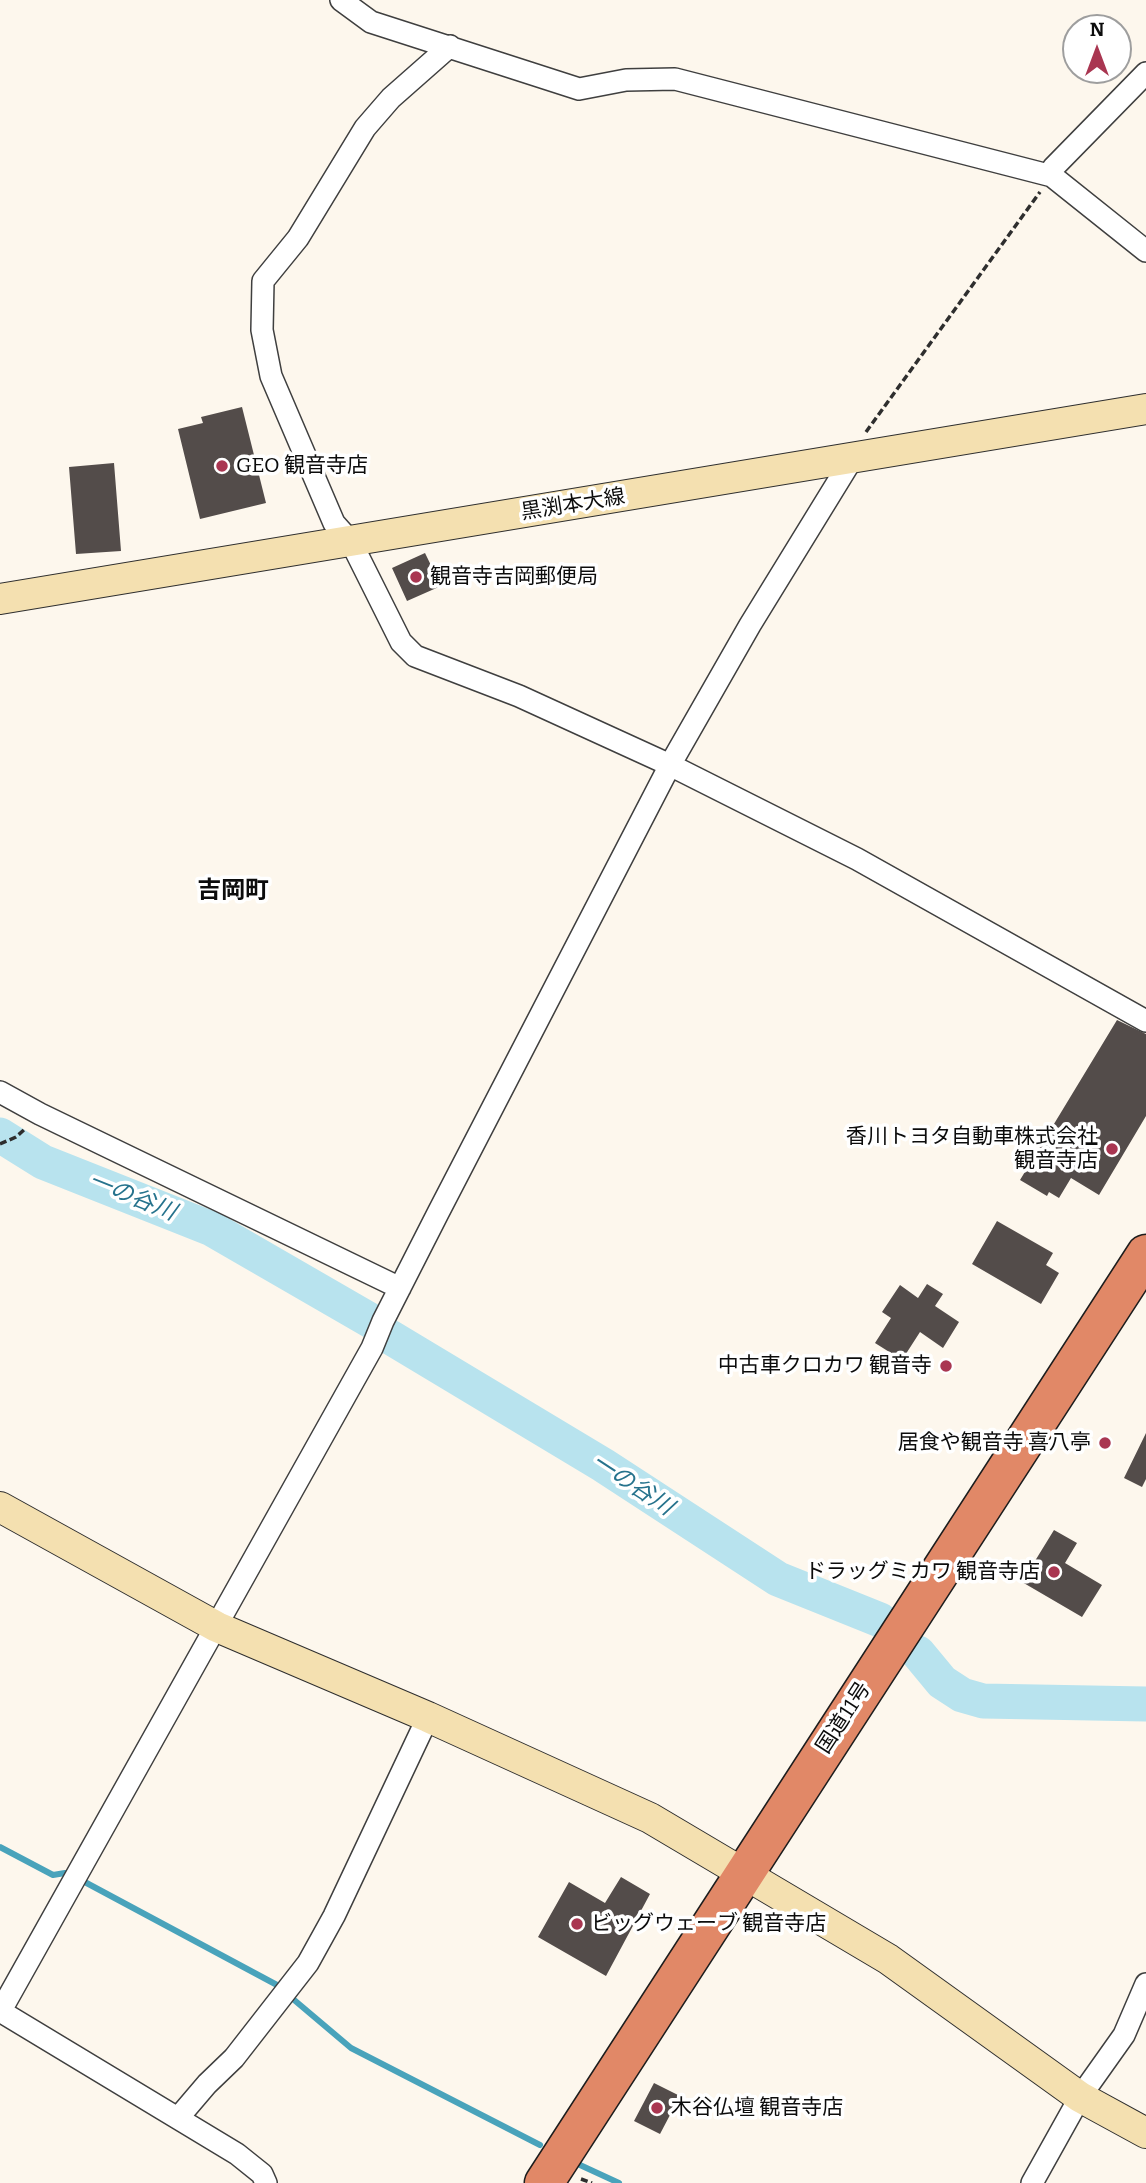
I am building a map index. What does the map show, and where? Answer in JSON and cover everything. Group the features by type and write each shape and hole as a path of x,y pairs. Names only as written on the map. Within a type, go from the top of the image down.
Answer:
{"highway":[{"name":"国道11号","path":"544,2183 1146,1254"}],"street":[{"path":"341,0 371,22 579,89 626,80 675,79 1052,176 1146,251"},
{"path":"450,46 391,98 365,128 298,238 263,281 262,330 271,376 334,523 351,542 401,642 415,656 519,696 670,765 857,859 1146,1020"},
{"path":"1052,176 1053,168 1146,73"},
{"name":"黒渕本大線","path":"0,599 1146,409"},
{"path":"266,2183 262,2174 237,2154 0,2011 372,1348 400,1287 670,765 750,625 852,459"},
{"path":"0,1092 40,1114 400,1287"},
{"path":"0,1507 217,1627 428,1717 650,1818 888,1959 1080,2097 1146,2133"},
{"path":"178,2118 234,2058 308,1963 334,1916 428,1717"},
{"path":"1032,2183 1080,2097 1124,2035 1146,1984"}],"path":[{"path":"852,459 870,426 1052,176"},
{"path":"0,1144 16,1137"}],"building":[{"name":"GEO 観音寺店","path":"242,407 266,503 200,519 178,429 203,423 201,417"},
{"path":"114,463 121,551 76,554 69,467"},
{"path":"425,553 441,586 407,601 392,568"},
{"path":"1117,1020 1146,1034 1146,1116 1099,1195 1071,1178 1059,1198 1049,1192 1047,1196 1020,1180"},
{"path":"997,1221 1053,1253 1046,1265 1059,1273 1041,1304 972,1264"},
{"path":"927,1284 943,1294 935,1306 959,1322 943,1348 920,1332 902,1360 875,1343 891,1318 882,1312 900,1285 918,1298"},
{"path":"1146,1433 1146,1479 1142,1487 1124,1478"},
{"name":"ドラッグミカワ 観音寺店","path":"1054,1530 1077,1543 1065,1563 1102,1585 1082,1617 1022,1582"},
{"name":"ビッグウェーブ 観音寺店","path":"621,1877 650,1894 606,1976 538,1937 569,1882 605,1903"},
{"name":"木谷仏壇 観音寺店","path":"654,2083 680,2096 660,2134 634,2121"}],"waterway":[{"name":"一の谷川","path":"0,1135 43,1162 212,1229 373,1322"},
{"name":"一の谷川","path":"390,1337 603,1465 778,1579 880,1620"},
{"name":"一の谷川","path":"918,1653 942,1682 962,1695 983,1701 1146,1704"},
{"path":"0,1847 53,1875 65,1873"},
{"path":"81,1880 277,1985"},
{"path":"293,1999 351,2048 540,2145"},
{"path":"580,2165 619,2183"}],"place":[{"name":"GEO 観音寺店","path":"222,466"},
{"name":"観音寺吉岡郵便局","path":"416,577"},
{"name":"香川トヨタ自動車株式会社 観音寺店","path":"1112,1149"},
{"name":"中古車クロカワ 観音寺","path":"946,1366"},
{"name":"居食や観音寺 喜八亭","path":"1105,1443"},
{"name":"ドラッグミカワ 観音寺店","path":"1054,1572"},
{"name":"ビッグウェーブ 観音寺店","path":"577,1924"},
{"name":"木谷仏壇 観音寺店","path":"657,2108"}],"district":[{"name":"吉岡町","path":"233,891"}]}
